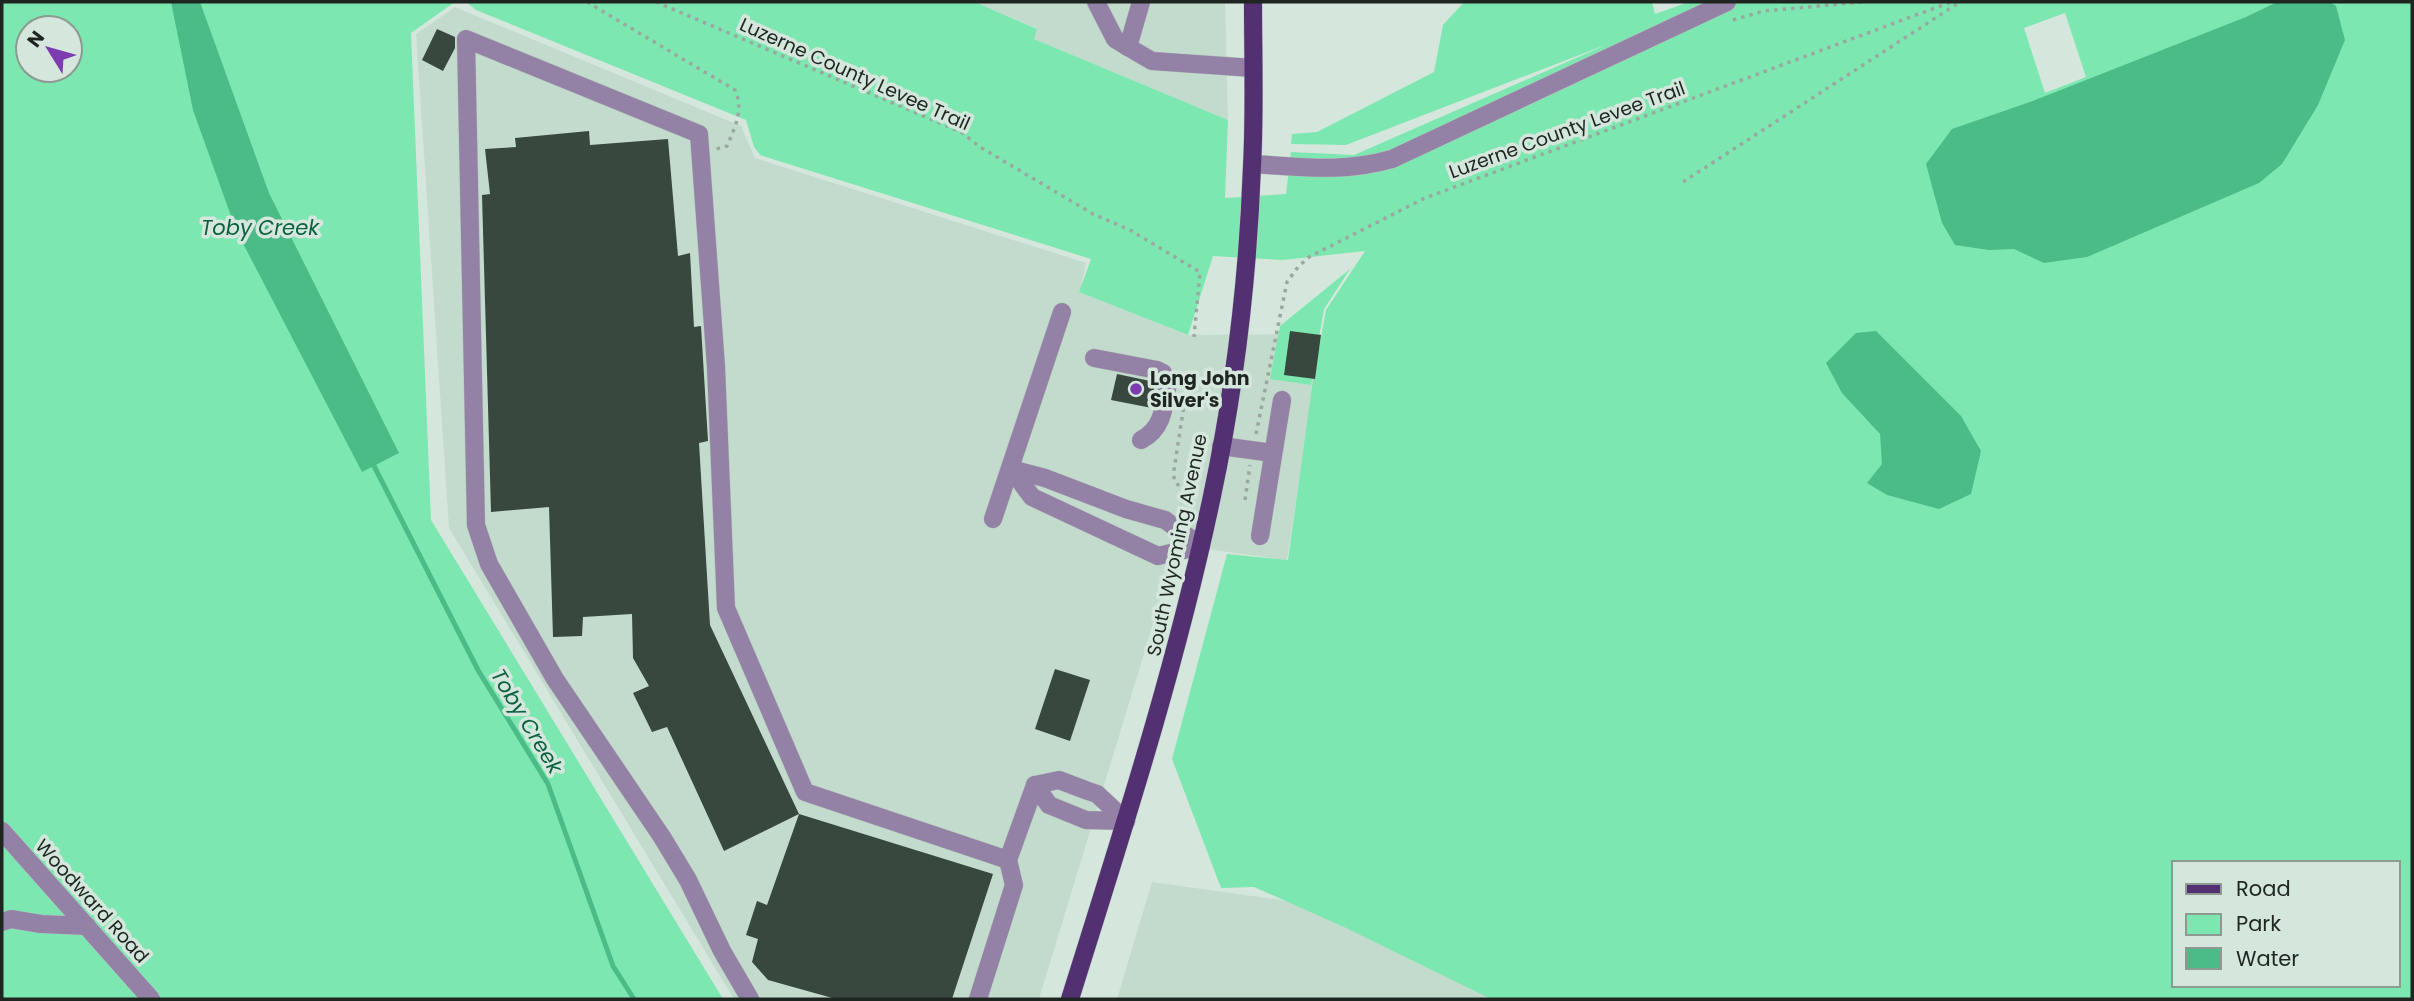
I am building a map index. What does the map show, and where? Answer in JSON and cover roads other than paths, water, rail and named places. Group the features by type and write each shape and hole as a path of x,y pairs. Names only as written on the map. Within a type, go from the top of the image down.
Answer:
{"main road":[{"name":"South Wyoming Avenue","path":"1070,999 1162,701 1201,546 1221,446 1241,309 1252,164 1253,2"}],"street":[{"path":"1096,2 1115,39 1152,61 1254,68"},
{"path":"1128,47 1141,2"},
{"path":"1252,164 1339,169 1364,167 1392,159 1727,2"},
{"path":"750,999 722,951 688,880 662,837 555,679 489,564 476,525 466,39 699,134 716,367 726,608 805,792 1008,860"},
{"path":"993,519 1062,312"},
{"path":"1094,358 1157,370 1166,376 1168,382 1161,423 1152,434 1141,440"},
{"path":"1259,536 1282,400"},
{"path":"1221,446 1273,453"},
{"path":"1011,469 1045,478 1126,509 1165,520 1201,546"},
{"path":"1011,469 1032,497 1158,556 1201,546"},
{"path":"1035,785 1059,780 1097,794 1126,821"},
{"path":"978,999 1014,885 1008,860 1035,785"},
{"path":"1035,785 1049,805 1080,818 1126,821"},
{"name":"Woodward Road","path":"2,831 151,999"},
{"path":"2,922 11,919 41,924 87,926"}],"water":[{"name":"Toby Creek","path":"171,2 200,2 269,193 399,453 362,472 236,230 193,110"},
{"path":"2277,2 2330,2 2336,6 2345,40 2318,105 2282,164 2259,183 2087,257 2044,263 2014,249 1989,250 1955,245 1942,223 1926,164 1952,129 2030,102 2246,17"},
{"path":"1876,331 1961,416 1981,451 1971,494 1939,509 1887,495 1867,483 1882,464 1880,434 1842,393 1826,363 1856,333"}],"waterway":[{"name":"Toby Creek","path":"372,462 478,670 548,784 613,966 634,999"}],"place":[{"name":"Long John Silver's","path":"1136,389"}]}
